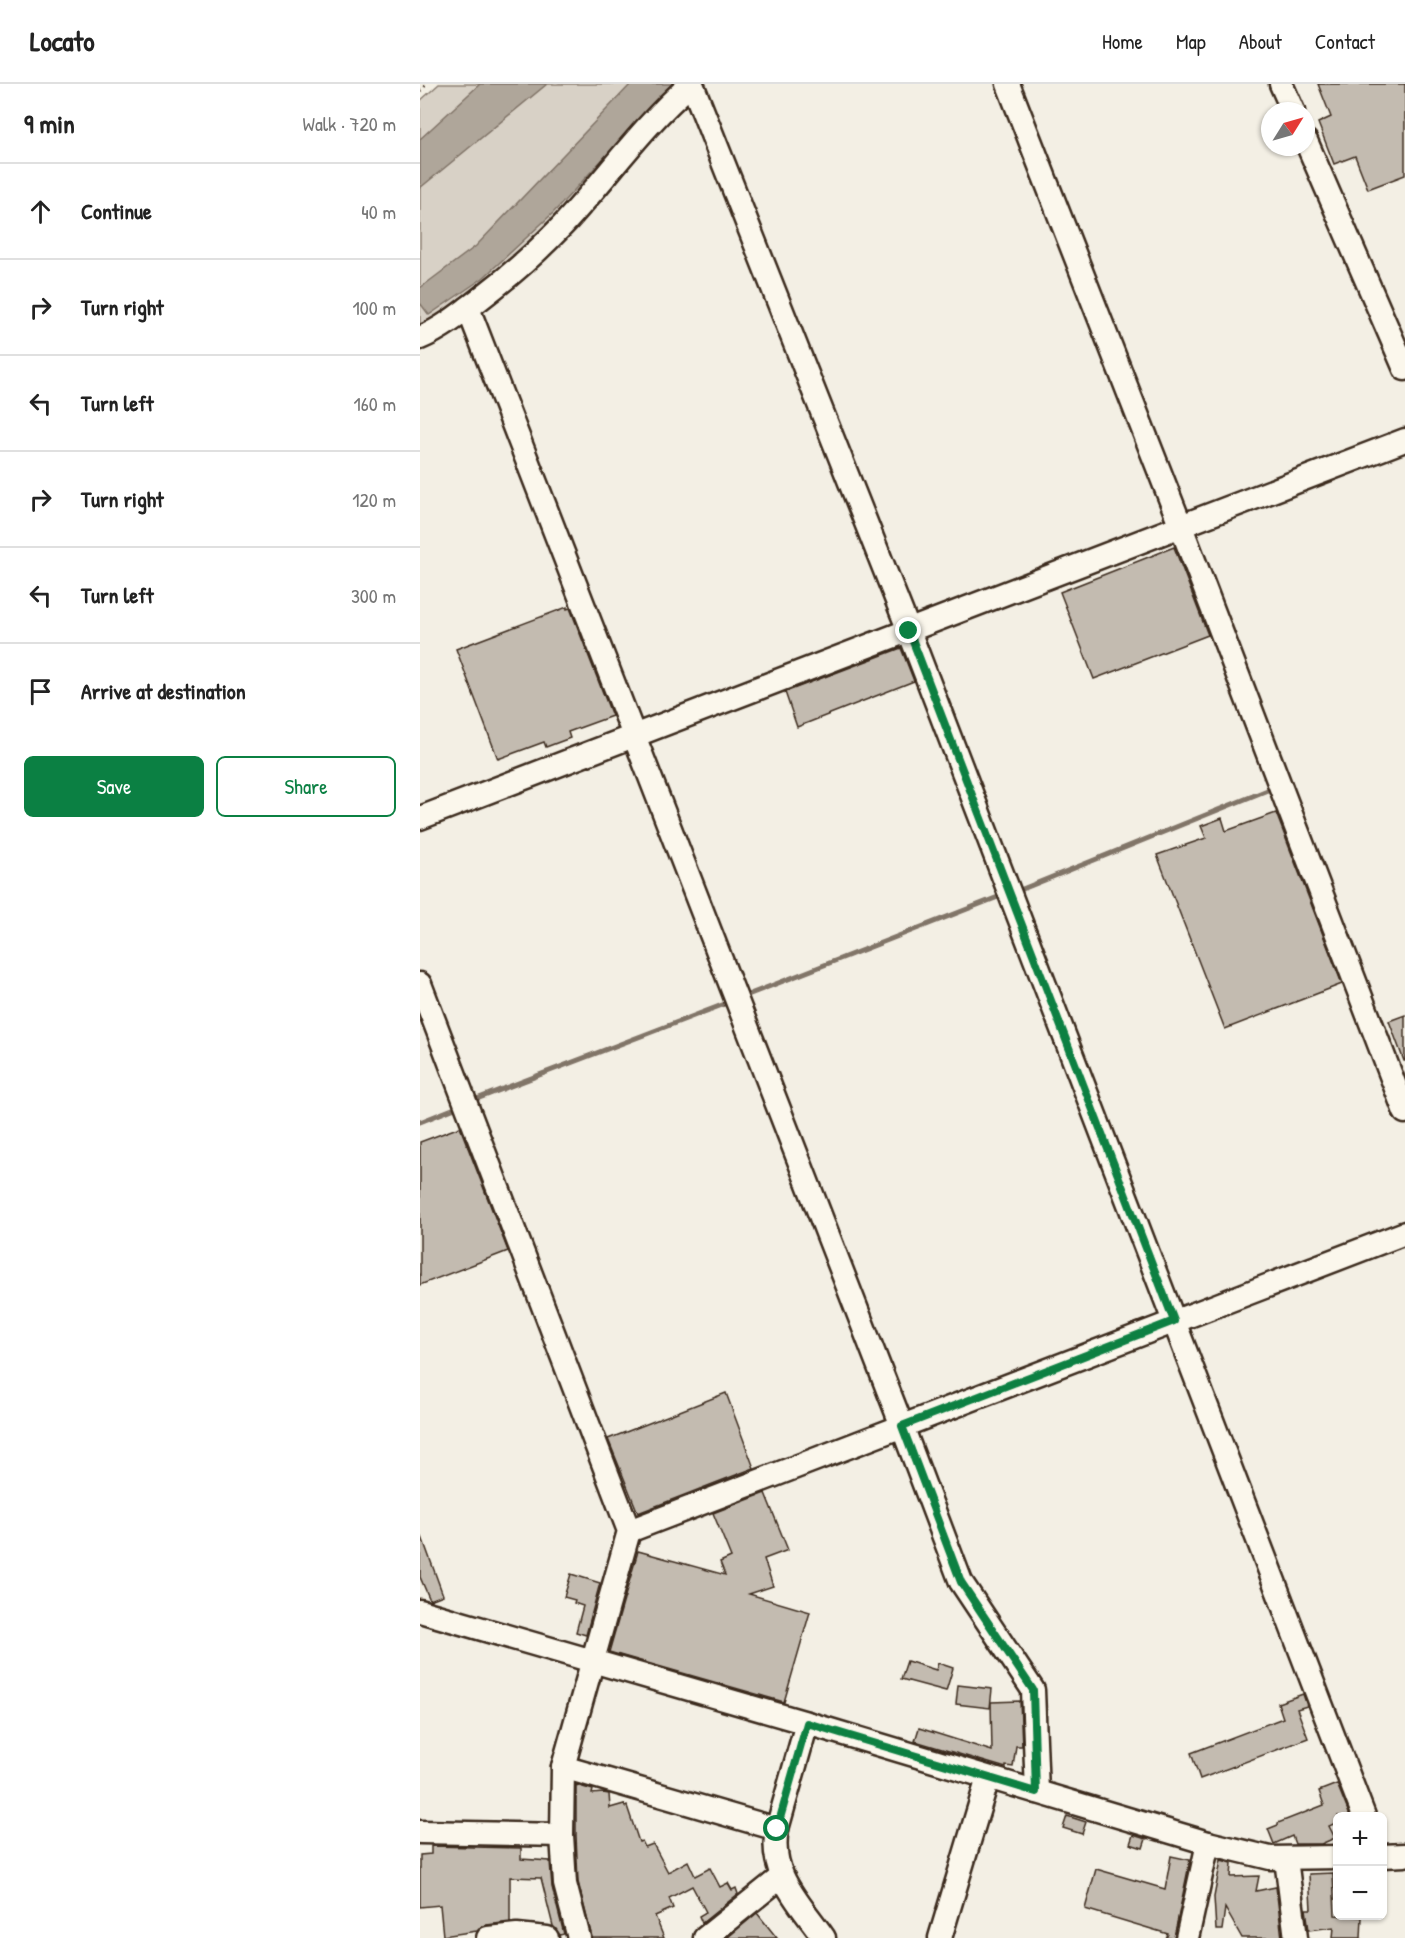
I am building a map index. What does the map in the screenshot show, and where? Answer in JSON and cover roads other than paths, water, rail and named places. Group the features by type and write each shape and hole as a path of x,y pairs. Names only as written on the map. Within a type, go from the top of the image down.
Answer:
{"street":[{"path":"420,338 468,308 510,276 540,249 651,121 692,84 909,631 1362,1812"},
{"path":"1008,84 1180,524 1405,1112"},
{"path":"1281,84 1289,102"},
{"path":"1313,156 1405,369"},
{"path":"468,308 961,1582 1033,1690 1036,1792"},
{"path":"420,818 909,631 1180,524 1405,440"},
{"path":"420,984 629,1531 564,1767 562,1835 565,1884 579,1938"},
{"path":"629,1531 1405,1233"},
{"path":"420,1611 807,1723 1208,1844 1270,1858 1333,1857"},
{"path":"807,1723 775,1840 777,1865 781,1877 824,1938"},
{"path":"564,1767 777,1829"},
{"path":"940,1938 988,1778"},
{"path":"420,1832 562,1835"},
{"path":"1187,1938 1208,1844"},
{"path":"1387,1856 1405,1855"},
{"path":"1286,1859 1296,1938"},
{"path":"705,1938 781,1877"},
{"path":"489,1938 517,1935 547,1938"}],"waterway":[{"path":"1020,890 1270,789"},
{"path":"745,996 998,897"},
{"path":"474,1100 730,1002"},
{"path":"420,1122 455,1108"}]}
